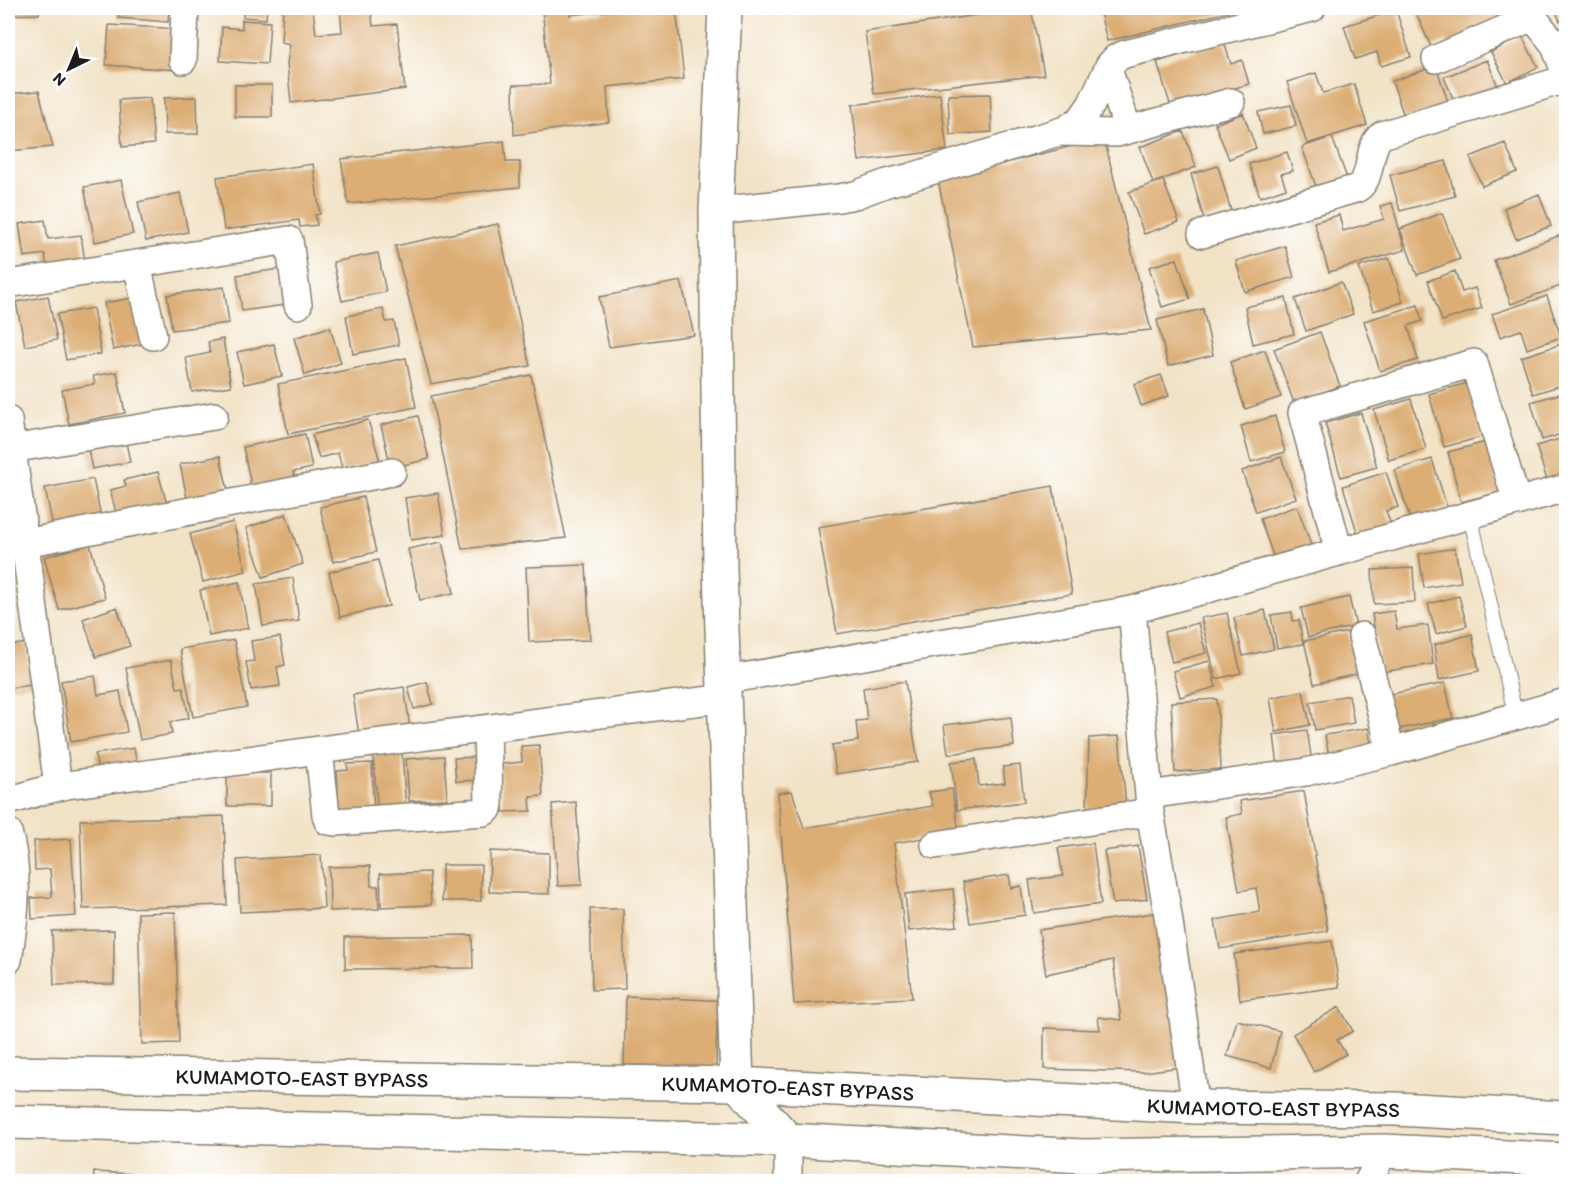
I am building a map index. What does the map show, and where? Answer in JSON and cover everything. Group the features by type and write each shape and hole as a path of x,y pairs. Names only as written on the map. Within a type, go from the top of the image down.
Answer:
{"main road":[{"path":"725,8 716,211 720,568 737,1084 788,1140"},
{"name":"KUMAMOTO-EAST BYPASS","path":"8,1073 737,1084 1196,1107 1396,1109 1566,1118"},
{"name":"KUMAMOTO-EAST BYPASS","path":"8,1122 788,1140 1083,1156 1384,1151 1566,1160"}],"street":[{"path":"183,60 185,8"},
{"path":"716,211 847,196 1059,132 1081,119 1116,58 1312,8"},
{"path":"1202,234 1358,188 1365,182 1374,146 1378,137 1382,135 1566,77 1554,44 1529,12 1436,59"},
{"path":"1108,69 1128,129"},
{"path":"1059,132 1117,133 1231,102"},
{"path":"8,284 289,240 298,305"},
{"path":"137,264 153,336"},
{"path":"1339,552 1302,413 1474,363 1517,502"},
{"path":"58,786 18,575 24,543 9,431 214,416"},
{"path":"24,543 392,472"},
{"path":"8,801 58,786 487,729 725,689 1132,610 1566,488"},
{"path":"1132,610 1149,803 1196,1107"},
{"path":"1362,636 1391,752"},
{"path":"935,845 1306,772 1391,752 1566,702"},
{"path":"319,750 328,821 484,812 488,809 489,804 487,729"},
{"path":"8,832 16,873 13,927 8,960"},
{"path":"788,1140 788,1182"},
{"path":"1368,1182 1384,1151"}],"lane":[{"path":"1470,515 1516,718"}],"building":[{"path":"8,8 39,8 39,14 8,15"},
{"path":"119,8 169,8 168,22 118,18"},
{"path":"244,8 267,8 266,19 243,17"},
{"path":"283,8 313,8 316,34 342,32 340,8 371,8 373,26 397,24 405,89 291,103 287,63 290,44 281,42"},
{"path":"542,8 569,8 570,15 641,8 676,8 684,79 607,87 609,122 514,135 513,85 550,84"},
{"path":"1031,8 1044,75 874,94 865,32"},
{"path":"1099,8 1244,8 1107,41"},
{"path":"1414,8 1502,8 1509,24 1449,49 1446,40 1431,47"},
{"path":"1554,8 1566,8 1566,18 1560,21"},
{"path":"1396,10 1411,57 1381,66 1377,52 1355,59 1344,26"},
{"path":"242,20 270,22 267,64 220,61 222,27 242,29"},
{"path":"109,25 179,31 176,70 106,65"},
{"path":"1522,36 1538,67 1507,83 1491,52"},
{"path":"1224,42 1231,64 1242,60 1249,84 1171,107 1157,62"},
{"path":"1487,60 1500,91 1457,108 1444,77"},
{"path":"1436,66 1449,105 1405,119 1392,81"},
{"path":"1316,73 1323,93 1354,84 1367,125 1307,144 1287,82"},
{"path":"235,85 272,85 272,117 235,117"},
{"path":"39,91 53,147 8,151 8,94"},
{"path":"940,94 947,150 859,161 852,105"},
{"path":"990,94 992,132 950,135 948,95"},
{"path":"197,97 198,134 165,134 164,98"},
{"path":"150,98 154,144 122,147 119,100"},
{"path":"1291,105 1296,126 1263,134 1258,112"},
{"path":"1243,113 1256,148 1229,159 1215,124"},
{"path":"1183,131 1196,167 1153,183 1140,147"},
{"path":"1332,137 1348,181 1318,192 1302,147"},
{"path":"1104,138 1151,330 973,347 938,180"},
{"path":"504,141 506,162 520,162 520,187 348,204 341,159"},
{"path":"1505,143 1517,172 1482,186 1470,157"},
{"path":"1287,152 1293,171 1281,174 1286,188 1260,197 1249,164"},
{"path":"1446,161 1455,196 1400,211 1390,175"},
{"path":"313,164 320,214 315,215 317,225 300,227 299,220 224,230 217,177"},
{"path":"1218,166 1231,211 1204,219 1191,174"},
{"path":"121,180 133,234 95,242 84,187"},
{"path":"1163,180 1179,222 1144,234 1129,192"},
{"path":"180,193 188,232 146,241 138,202"},
{"path":"1539,194 1551,226 1516,239 1504,208"},
{"path":"1392,203 1405,250 1329,272 1314,222 1339,215 1343,231 1384,219 1380,206"},
{"path":"1442,213 1460,259 1417,275 1400,229"},
{"path":"45,220 48,239 81,235 85,263 47,269 45,254 24,257 19,224"},
{"path":"498,224 530,366 431,384 395,246"},
{"path":"1566,233 1566,284 1511,304 1494,260"},
{"path":"1285,246 1294,277 1245,292 1236,261"},
{"path":"378,253 386,292 342,301 333,262"},
{"path":"1389,258 1403,302 1373,311 1359,267"},
{"path":"1177,259 1190,299 1162,307 1149,267"},
{"path":"280,269 285,305 242,311 237,275"},
{"path":"1455,271 1462,292 1475,288 1482,308 1442,321 1428,281"},
{"path":"681,281 694,335 609,347 599,297"},
{"path":"1341,282 1353,314 1306,331 1295,299"},
{"path":"224,287 229,323 172,330 167,295"},
{"path":"48,296 57,340 25,346 16,302"},
{"path":"1547,296 1561,337 1527,349 1521,330 1500,337 1492,314"},
{"path":"132,298 142,344 113,350 104,303"},
{"path":"1286,298 1294,334 1253,344 1245,307"},
{"path":"1418,305 1422,321 1408,326 1418,360 1380,371 1364,321"},
{"path":"93,308 101,354 66,360 57,314"},
{"path":"383,309 386,322 394,321 399,345 353,354 346,316"},
{"path":"1203,309 1213,355 1168,366 1157,320"},
{"path":"330,327 341,363 305,375 294,338"},
{"path":"1320,332 1340,386 1294,403 1274,349"},
{"path":"223,339 231,386 192,392 186,358 210,353 208,342"},
{"path":"274,344 282,376 244,384 237,352"},
{"path":"1562,344 1566,359 1566,384 1533,394 1521,357"},
{"path":"1265,350 1281,397 1245,409 1230,362"},
{"path":"406,358 416,407 288,434 278,384"},
{"path":"117,372 125,413 69,424 62,390 95,384 93,376"},
{"path":"531,375 566,538 462,549 431,396"},
{"path":"1161,375 1169,396 1141,406 1134,384"},
{"path":"1467,383 1482,437 1444,447 1429,394"},
{"path":"1566,392 1566,433 1542,440 1531,402"},
{"path":"1411,399 1426,449 1389,460 1374,410"},
{"path":"1361,413 1377,467 1341,477 1325,423"},
{"path":"418,416 429,459 391,468 381,425"},
{"path":"1275,416 1285,452 1251,462 1241,426"},
{"path":"368,420 380,461 343,471 338,453 319,458 312,435"},
{"path":"305,434 312,468 293,472 296,481 252,490 243,447"},
{"path":"125,437 130,462 92,469 87,445"},
{"path":"1566,437 1566,477 1548,483 1536,446"},
{"path":"1486,442 1500,492 1461,502 1448,452"},
{"path":"220,456 230,499 189,508 180,464"},
{"path":"1281,457 1296,498 1256,512 1242,471"},
{"path":"1432,459 1447,507 1410,519 1395,470"},
{"path":"158,472 168,508 118,520 110,490 126,486 124,480"},
{"path":"1386,472 1398,507 1386,511 1391,525 1358,535 1343,486"},
{"path":"93,479 102,522 54,532 45,488"},
{"path":"1053,486 1072,594 837,634 818,527"},
{"path":"438,493 445,535 411,540 405,498"},
{"path":"363,497 376,552 333,562 320,507"},
{"path":"8,502 17,566 8,567"},
{"path":"1297,506 1312,548 1275,561 1260,519"},
{"path":"286,514 303,564 263,577 246,528"},
{"path":"233,522 246,571 203,582 190,534"},
{"path":"442,542 454,593 420,600 408,549"},
{"path":"90,544 105,598 59,610 44,557"},
{"path":"1455,548 1461,582 1424,588 1419,554"},
{"path":"378,560 389,606 340,617 329,572"},
{"path":"586,565 590,640 529,642 526,567"},
{"path":"1413,568 1415,602 1374,604 1372,570"},
{"path":"293,578 299,621 263,626 256,584"},
{"path":"239,582 248,628 209,636 200,590"},
{"path":"1459,596 1467,626 1436,634 1428,604"},
{"path":"1349,597 1356,626 1308,637 1301,608"},
{"path":"117,607 130,646 96,657 83,619"},
{"path":"1265,610 1274,649 1243,656 1234,618"},
{"path":"1394,611 1397,629 1428,625 1433,664 1381,672 1372,614"},
{"path":"1292,612 1293,621 1299,620 1303,644 1277,648 1271,615"},
{"path":"1227,613 1241,673 1216,679 1201,618"},
{"path":"1198,623 1206,653 1172,662 1164,632"},
{"path":"1348,632 1357,674 1314,684 1304,641"},
{"path":"1472,634 1479,671 1439,680 1434,645"},
{"path":"280,637 285,665 277,667 280,686 251,690 246,662 254,661 251,641"},
{"path":"234,640 247,707 193,717 180,649"},
{"path":"26,643 32,685 8,688 8,646"},
{"path":"171,660 177,688 183,687 189,718 170,722 172,734 140,740 126,668"},
{"path":"1209,661 1216,687 1180,697 1173,671"},
{"path":"95,676 98,695 120,691 127,732 71,742 61,681"},
{"path":"905,681 918,762 836,774 832,745 858,741 856,721 867,720 863,688"},
{"path":"427,682 433,704 414,709 408,687"},
{"path":"1445,683 1453,718 1394,730 1386,695"},
{"path":"404,687 410,727 359,735 353,695"},
{"path":"1303,691 1310,725 1276,732 1270,698"},
{"path":"1349,695 1354,723 1315,730 1310,702"},
{"path":"1217,699 1221,769 1175,772 1171,702"},
{"path":"1011,717 1014,746 948,754 944,725"},
{"path":"1368,728 1372,748 1330,761 1325,735"},
{"path":"1307,730 1312,762 1278,766 1274,735"},
{"path":"1119,736 1126,805 1087,810 1089,738"},
{"path":"539,745 543,796 530,797 531,811 503,812 500,764 522,762 521,746"},
{"path":"134,748 138,770 99,777 95,754"},
{"path":"402,752 406,811 378,813 373,755"},
{"path":"444,756 447,799 409,801 406,759"},
{"path":"482,757 483,780 456,781 454,758"},
{"path":"976,759 979,786 1005,783 1003,767 1020,765 1024,802 957,810 951,762"},
{"path":"372,763 374,811 339,813 337,771 348,770 347,764"},
{"path":"227,773 271,773 271,806 227,806"},
{"path":"952,789 959,832 894,843 912,998 794,1004 778,793 792,791 804,828 933,806 929,792"},
{"path":"1304,791 1328,931 1220,949 1215,920 1260,912 1256,888 1239,891 1226,817 1242,814 1240,801"},
{"path":"576,802 582,885 558,886 552,804"},
{"path":"224,816 227,905 83,909 80,820"},
{"path":"71,839 76,916 32,919 31,898 52,897 50,869 35,870 34,841"},
{"path":"1093,843 1101,904 1034,913 1029,880 1063,876 1058,848"},
{"path":"1138,846 1147,899 1113,904 1104,851"},
{"path":"490,851 549,853 549,894 489,892"},
{"path":"321,855 324,908 240,912 237,860"},
{"path":"442,865 481,865 481,901 442,901"},
{"path":"370,866 371,886 378,886 379,909 330,911 329,867"},
{"path":"429,872 431,905 381,907 380,874"},
{"path":"1009,875 1011,888 1021,886 1025,915 970,923 963,882"},
{"path":"953,889 957,926 909,931 905,894"},
{"path":"590,909 623,909 625,989 592,990"},
{"path":"1166,911 1202,1064 1144,1072 1044,1069 1044,1028 1100,1030 1098,1017 1121,1020 1113,960 1046,974 1039,930"},
{"path":"175,912 179,1043 142,1044 138,913"},
{"path":"114,930 114,984 54,985 52,931"},
{"path":"472,935 473,968 345,969 345,937"},
{"path":"1332,941 1339,987 1240,1000 1234,954"},
{"path":"626,996 728,1001 730,1022 717,1021 716,1067 624,1065"},
{"path":"1339,1007 1353,1031 1337,1040 1346,1054 1314,1072 1293,1034"},
{"path":"1237,1020 1280,1031 1271,1068 1227,1056"},
{"path":"94,1172 135,1174 135,1182 93,1182"}]}
